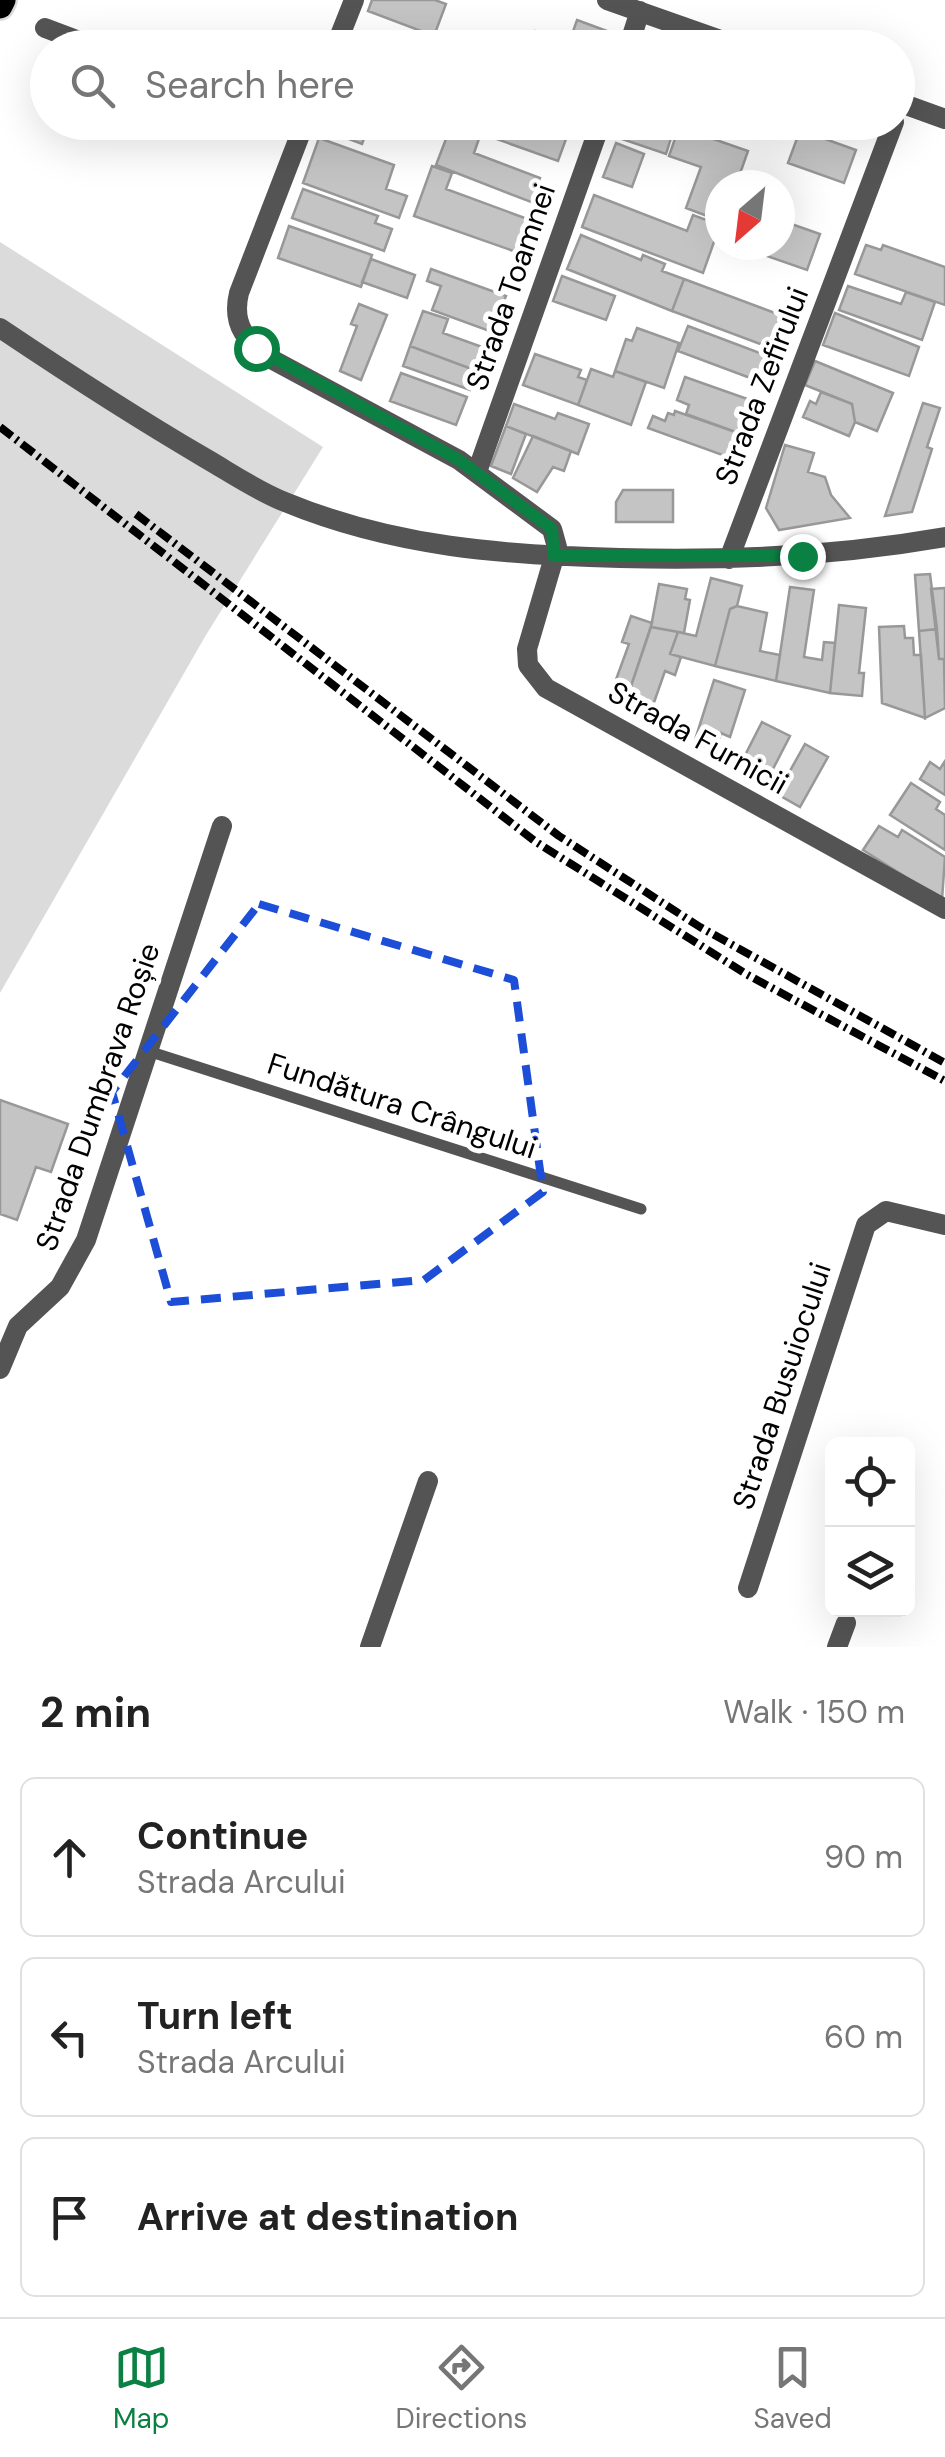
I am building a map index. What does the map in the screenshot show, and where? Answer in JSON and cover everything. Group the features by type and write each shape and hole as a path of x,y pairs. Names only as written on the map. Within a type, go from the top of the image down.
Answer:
{"street":[{"path":"342,30 354,0"},
{"path":"607,0 692,30"},
{"path":"634,30 640,12"},
{"path":"45,28 50,30"},
{"path":"915,113 945,119"},
{"path":"298,140 239,293 238,326 256,348 274,360 478,472 552,529 554,556"},
{"name":"Strada Toamnei","path":"478,472 595,140"},
{"name":"Strada Zefirului","path":"728,559 887,140"},
{"path":"0,328 119,408 281,501 356,528 422,544 495,555 728,559 802,556 945,538"},
{"name":"Strada Furnicii","path":"554,556 527,649 528,666 534,678 945,909"},
{"name":"Strada Dumbrava Roșie","path":"0,1369 18,1326 60,1287 86,1240 222,826"},
{"name":"Strada Busuiocului","path":"748,1588 866,1225 886,1210 945,1225"},
{"path":"370,1647 428,1481"},
{"path":"838,1647 846,1624"}],"lane":[{"name":"Fundătura Crângului","path":"148,1050 641,1210"}],"highlighted area":[{"path":"259,904 514,980 543,1192 424,1280 171,1302 112,1092"}],"shaded area":[{"path":"0,242 323,447 206,635 0,993"}],"building":[{"path":"372,0 435,0 446,4 436,30 418,30 368,11"},
{"path":"577,20 604,30 574,30"},
{"path":"318,140 325,140 394,165 386,189 407,196 399,218 303,183"},
{"path":"446,140 479,140 474,153 540,178 531,202 436,165"},
{"path":"499,140 566,140 558,161"},
{"path":"625,140 670,140 666,154"},
{"path":"675,140 716,140 748,151 741,170 705,170 705,215 686,208 701,167 669,156"},
{"path":"796,140 828,140 856,150 844,183 788,163"},
{"path":"616,143 644,154 632,187 603,177"},
{"path":"432,166 452,173 446,189 533,221 522,254 414,216"},
{"path":"303,189 378,216 375,223 392,229 384,251 292,218"},
{"path":"594,195 687,231 693,215 705,219 708,260 703,273 582,227"},
{"path":"795,225 820,234 807,270 778,260 795,260"},
{"path":"289,226 372,255 361,287 278,258"},
{"path":"581,235 641,260 643,255 665,264 662,271 684,279 672,311 567,269"},
{"path":"866,245 881,250 883,245 945,267 945,305 855,274"},
{"path":"371,259 415,275 407,298 362,282"},
{"path":"431,269 506,296 492,332 432,310 441,286 427,281"},
{"path":"562,276 615,296 606,320 553,301"},
{"path":"684,279 791,319 779,351 672,311"},
{"path":"848,286 901,304 906,292 935,302 922,340 839,310"},
{"path":"359,304 387,315 361,380 340,371 357,326 351,324"},
{"path":"423,311 448,319 443,333 485,348 477,371 410,346"},
{"path":"835,313 919,347 909,376 823,345"},
{"path":"688,326 778,360 769,385 678,351"},
{"path":"637,328 679,343 664,388 615,371 626,339 632,341"},
{"path":"410,346 477,371 470,390 403,366"},
{"path":"535,354 581,370 578,377 587,380 578,405 523,385"},
{"path":"815,361 893,393 877,431 855,422 852,404 805,385"},
{"path":"591,369 613,377 615,371 646,382 631,425 578,405"},
{"path":"401,373 467,397 456,425 390,401"},
{"path":"685,377 756,402 744,435 686,414 689,405 677,400"},
{"path":"821,392 852,404 855,422 849,436 803,417 810,401 816,404"},
{"path":"923,403 940,408 912,512 885,516"},
{"path":"514,404 555,419 558,413 589,424 578,454 506,426"},
{"path":"675,411 744,435 736,460 648,428 653,416 665,421 668,413 674,415"},
{"path":"506,426 526,434 511,474 491,466"},
{"path":"533,436 571,451 564,471 553,467 537,492 513,478"},
{"path":"785,445 814,453 808,472 825,477 831,495 850,518 779,530 766,508"},
{"path":"623,490 673,490 673,522 616,522 616,502"},
{"path":"930,574 937,629 919,631 915,575"},
{"path":"711,578 742,586 737,606 730,609 715,666 670,654 678,632 696,636"},
{"path":"659,584 687,589 685,599 690,600 684,633 651,627"},
{"path":"790,587 814,590 804,657 822,660 824,642 835,643 830,693 776,681"},
{"path":"945,588 945,666 944,659 939,659 931,589"},
{"path":"839,605 866,608 859,673 864,673 862,696 830,693"},
{"path":"737,606 767,613 760,651 780,655 776,681 715,666 730,609"},
{"path":"631,616 652,623 626,701 610,696 629,644 622,642"},
{"path":"904,626 905,638 913,638 914,655 921,655 925,718 882,703 879,627"},
{"path":"651,627 678,632 670,654 681,657 675,675 665,671 651,711 626,701"},
{"path":"937,629 939,659 944,659 945,708 925,718 919,631"},
{"path":"714,680 745,690 730,737 721,733 716,750 694,743"},
{"path":"762,722 790,736 773,769 765,766 760,777 739,767"},
{"path":"805,744 828,757 800,807 777,794"},
{"path":"945,761 945,795 920,779 930,762 940,769"},
{"path":"911,783 940,802 936,809 945,815 945,850 890,815"},
{"path":"879,826 898,837 902,830 945,857 942,900 863,850"},
{"path":"0,1100 68,1124 51,1172 36,1167 17,1220 0,1214"}],"railway":[{"path":"0,427 536,842 746,974 945,1081"},
{"path":"136,514 559,836 700,927 945,1063"}],"route":[{"path":"256,348 478,472 552,529 557,547 554,556 802,556"}]}
